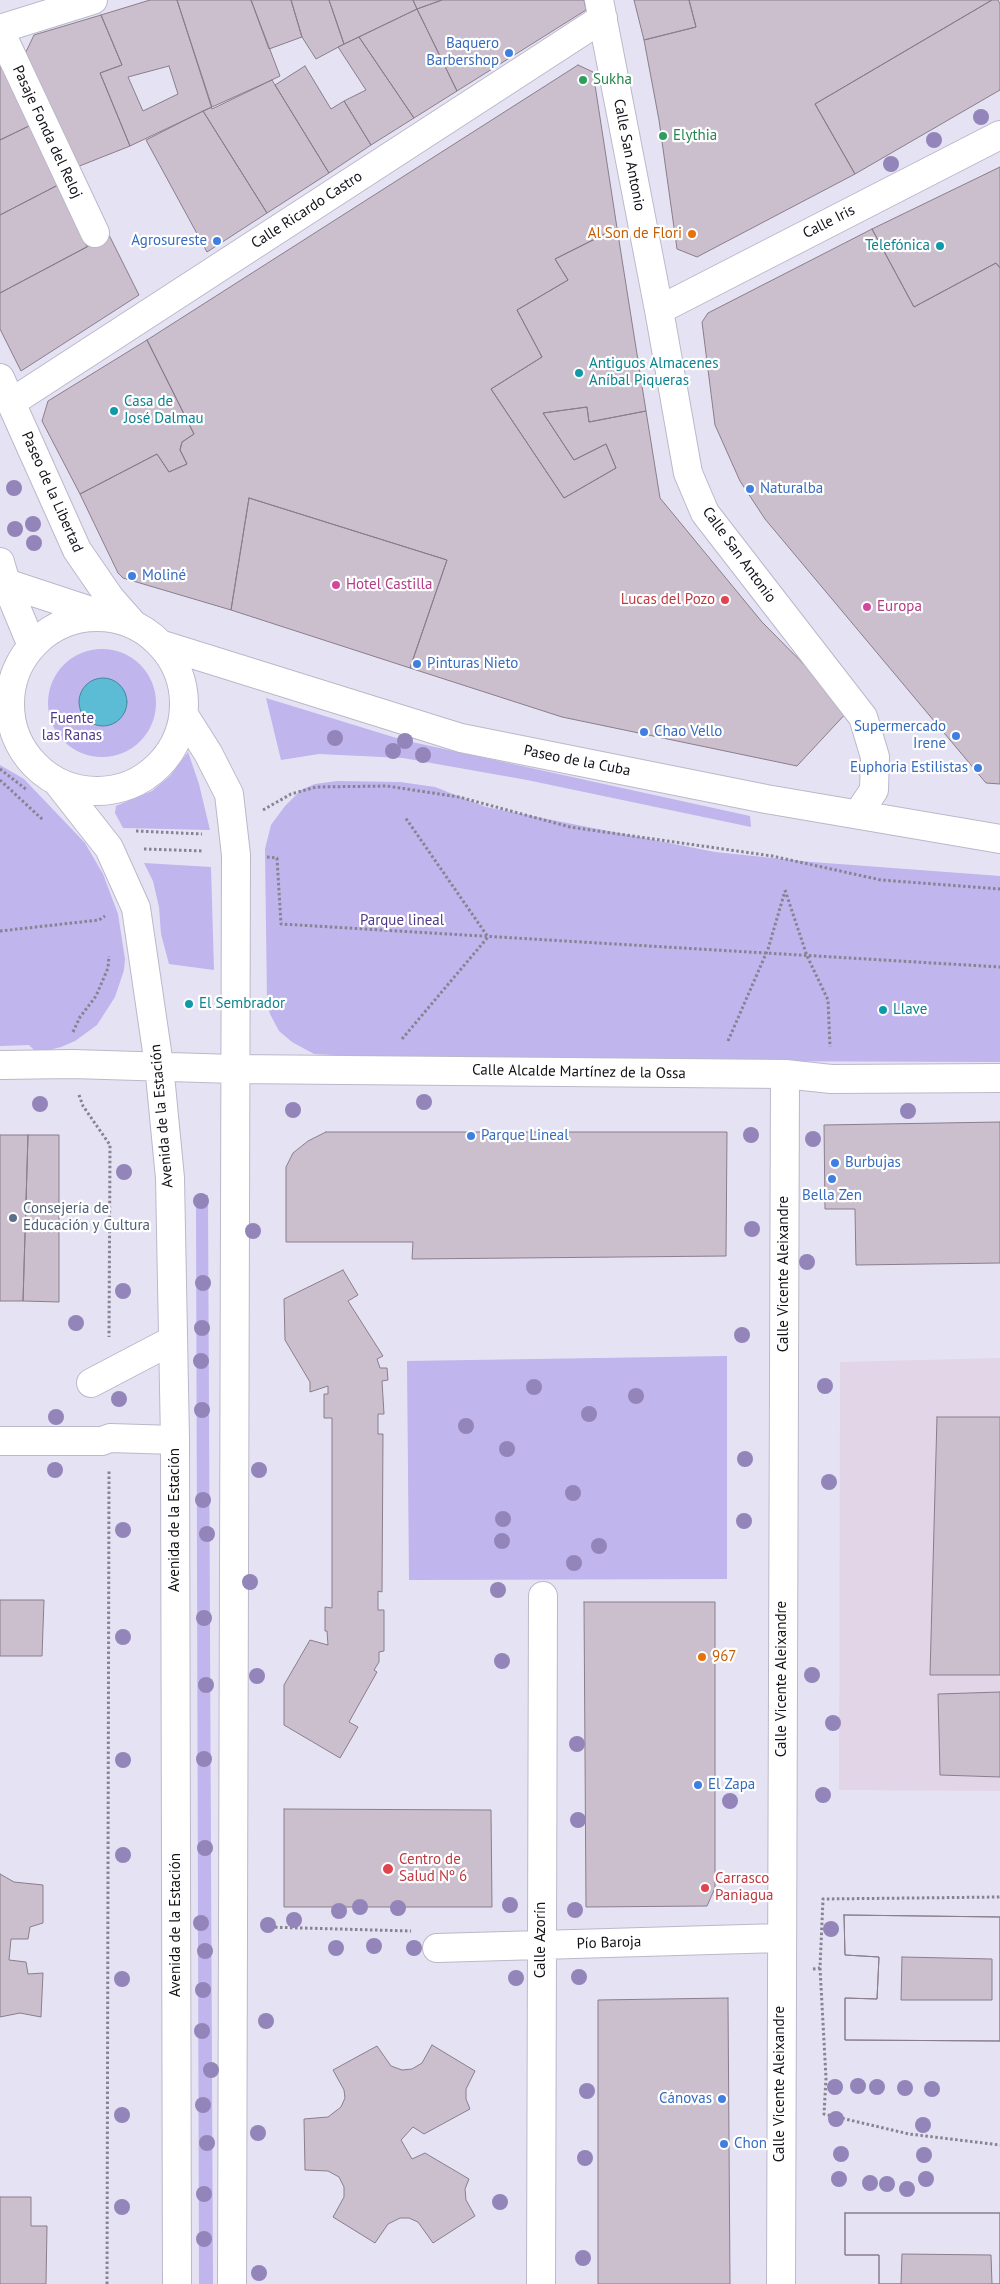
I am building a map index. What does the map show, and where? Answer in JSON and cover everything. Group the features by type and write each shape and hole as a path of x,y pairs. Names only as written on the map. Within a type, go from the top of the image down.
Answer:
{"main road":[{"path":"0,30 93,0"},
{"name":"Calle San Antonio","path":"601,9 688,472 704,513 863,717 875,757 874,790 858,814"},
{"name":"Calle Ricardo Castro","path":"12,402 601,9"},
{"name":"Pasaje Fonda del Reloj","path":"0,30 95,233"},
{"name":"Calle Iris","path":"659,310 1000,135"},
{"name":"Paseo de la Libertad","path":"0,378 77,550 110,598 121,620"},
{"path":"0,742 58,783 75,789 106,791 136,783 150,775 174,747 184,715 184,696 179,672 163,645 149,633 121,620 2,575"},
{"path":"2,575 32,646"},
{"path":"32,764 16,738 10,705 11,691 20,662 32,646 47,633 64,623 80,618 121,620"},
{"name":"Paseo de la Cuba","path":"163,645 461,738 766,799 1000,839"},
{"path":"184,715 208,753 229,794 237,898 234,1069 235,1430 232,2284"},
{"name":"Avenida de la Estación","path":"58,783 110,848 136,908 159,1065 170,1178 175,1440 177,2284"},
{"name":"Calle Alcalde Martínez de la Ossa","path":"0,1065 73,1064 159,1065 234,1069 784,1074 831,1079 1000,1078"},
{"name":"Calle Vicente Aleixandre","path":"780,2284 784,1074"},
{"path":"100,1378 173,1340"},
{"path":"0,1441 102,1440 110,1438 175,1440"},
{"name":"Calle Azorín","path":"541,2284 543,1596"},
{"name":"Pío Baroja","path":"437,1948 780,1938"}],"path":[{"path":"0,780 48,824"},
{"path":"94,829 207,834 232,824 291,794 316,787 387,786 460,797 570,827 772,856 881,880 1000,890"},
{"path":"405,817 488,937"},
{"path":"728,1042 766,953 786,890 807,956 828,1000 831,1079"},
{"path":"102,908 107,924"},
{"path":"0,931 99,920 105,916"},
{"path":"282,924 1000,966"},
{"path":"400,1041 488,937"},
{"path":"100,1378 110,1145 83,1106 77,1090 71,1037 80,1017 96,996 108,968 109,949"},
{"path":"107,2284 110,1438"},
{"path":"1000,1897 823,1899 820,1968 826,2078 824,2114 909,2134 1000,2145"},
{"path":"233,1926 423,1932 437,1948"},
{"path":"780,1976 820,1968"}],"shaded area":[{"path":"1000,1358 1000,1791 839,1790 840,1362"}],"green space":[{"name":"Fuente las Ranas","path":"102,649 123,653 140,665 152,682 156,703 152,724 140,741 123,753 102,757 81,753 64,741 52,724 48,703 52,682 64,665 81,653"},
{"path":"266,698 403,740 750,816 751,827 527,780 403,758 319,754 281,760"},
{"path":"188,752 199,784 210,830 123,828 115,813 116,806 152,791 170,776"},
{"path":"0,765 24,779 85,843 103,874 118,914 125,959 124,970 115,997 97,1025 75,1041 61,1047 37,1053 29,1045 0,1046"},
{"name":"Parque lineal","path":"337,781 400,782 435,787 486,807 715,852 812,862 1000,876 1000,1062 428,1060 314,1054 292,1042 279,1031 270,1014 267,1002 265,849 271,825 285,806 301,790 315,784"},
{"path":"144,863 211,867 214,970 169,964 161,934 159,907 153,881"},
{"path":"196,1195 208,1195 213,2284 199,2284"},
{"path":"727,1356 727,1579 409,1580 407,1361"}],"water":[{"path":"98,678 108,678 117,682 123,688 126,693 126,711 117,722 108,726 98,726 89,722 83,716 79,707 79,697 83,688 89,682"}],"building":[{"path":"150,0 177,0 212,107 130,146 100,73 122,65 101,15","holes":["169,66 178,94 143,111 128,77"]},
{"path":"177,0 251,0 280,76 212,109"},
{"path":"251,0 291,0 302,37 269,49"},
{"path":"291,0 329,0 344,44 316,59 302,37"},
{"path":"329,0 413,0 417,9 344,44"},
{"path":"413,0 442,0 417,9"},
{"path":"442,0 584,0 586,10 457,91 417,9"},
{"path":"634,0 689,0 696,27 644,40"},
{"path":"689,0 992,0 815,104 855,174 697,257 677,249 659,120 644,40 696,27"},
{"path":"992,0 998,0 1000,4 1000,90 855,174 815,104"},
{"path":"417,9 457,91 414,118 359,37"},
{"path":"101,15 122,65 100,73 130,146 77,167 24,56 34,35"},
{"path":"359,37 414,118 371,145 344,101 366,90 338,47"},
{"path":"0,59 31,125 0,140"},
{"path":"578,65 593,72 617,228 555,259 568,280 517,310 542,357 491,389 564,498 616,468 606,444 574,460 543,413 587,407 589,422 646,411 660,498 762,622 849,710 797,766 562,717 410,668 447,560 249,498 231,610 123,578 118,573 80,494 157,454 169,472 187,464 180,450 182,442 194,434 147,340"},
{"path":"305,66 331,109 344,101 371,145 329,173 275,85"},
{"path":"272,80 329,173 267,213 203,111"},
{"path":"203,111 267,213 207,252 146,140"},
{"path":"31,125 58,185 0,215 0,140"},
{"name":"Telefónica","path":"1000,167 1000,268 996,263 914,307 872,229"},
{"path":"58,185 87,247 0,293 0,215"},
{"name":"Antiguos Almacenes Aníbal Piqueras","path":"617,228 646,411 589,422 587,407 543,413 574,460 606,444 616,468 564,498 491,389 542,357 517,310 568,280 555,259"},
{"path":"872,229 914,307 996,263 1000,268 1000,784 986,783 765,519 740,481 715,425 702,322 708,313"},
{"path":"109,235 139,295 21,371 0,329 0,293"},
{"name":"Casa de José Dalmau","path":"147,340 194,434 182,442 180,450 187,464 169,472 157,454 80,494 42,421 48,401"},
{"name":"Hotel Castilla","path":"249,498 447,560 410,668 231,610"},
{"path":"1000,1122 1000,1263 856,1265 855,1209 825,1209 824,1125"},
{"path":"326,1132 727,1132 726,1256 412,1259 413,1242 286,1242 286,1167 293,1153 308,1141"},
{"name":"Consejería de Educación y Cultura","path":"0,1135 28,1135 23,1301 0,1301"},
{"name":"Consejería de Educación y Cultura","path":"28,1135 59,1135 59,1302 23,1301"},
{"path":"343,1270 358,1295 348,1301 383,1356 377,1359 380,1368 387,1368 388,1380 382,1381 384,1414 378,1414 378,1434 383,1434 382,1592 378,1591 378,1610 384,1610 384,1651 379,1652 379,1662 374,1670 377,1672 349,1722 358,1727 340,1758 284,1725 284,1685 310,1640 328,1645 327,1631 325,1631 325,1607 332,1608 332,1418 324,1418 324,1394 328,1394 328,1386 310,1392 310,1382 285,1340 284,1299"},
{"path":"937,1417 1000,1417 1000,1675 930,1675"},
{"path":"0,1600 44,1600 42,1656 0,1656"},
{"path":"584,1602 715,1602 715,1888 707,1906 586,1907"},
{"path":"1000,1692 1000,1777 940,1775 938,1694"},
{"name":"Centro de Salud Nº 6","path":"284,1809 491,1810 492,1907 284,1907"},
{"path":"0,1874 14,1882 43,1885 43,1923 30,1927 28,1939 11,1939 9,1960 26,1962 28,1974 43,1973 41,2017 20,2013 0,2017"},
{"path":"844,1915 1000,1917 1000,2041 845,2040 845,1998 877,1999 879,1957 845,1955","holes":["902,1957 992,1959 992,2000 901,2000"]},
{"path":"844,1915 1000,1917 1000,2041 845,2040 845,1998 877,1999 879,1957 845,1955"},
{"path":"728,1998 730,2284 598,2284 598,2000"},
{"path":"432,2045 475,2071 466,2089 466,2099 470,2109 424,2134 413,2127 401,2140 412,2159 425,2153 469,2179 465,2189 466,2200 475,2216 433,2243 418,2222 409,2218 400,2218 388,2224 375,2243 333,2217 344,2197 344,2187 339,2177 328,2171 305,2170 304,2119 328,2117 341,2107 345,2098 344,2090 333,2070 377,2046 391,2066 402,2070 412,2069 422,2063"},
{"path":"0,2197 31,2197 31,2226 47,2226 46,2284 0,2284"},
{"path":"845,2213 1000,2213 1000,2284 992,2284 991,2255 902,2254 901,2284 879,2284 879,2255 845,2255"},
{"path":"845,2213 1000,2213 1000,2284 879,2284 879,2255 845,2255"}],"place":[{"name":"Baquero Barbershop","path":"509,53"},
{"name":"Sukha","path":"583,80"},
{"name":"Elythia","path":"663,136"},
{"name":"Al Son de Flori","path":"692,234"},
{"name":"Agrosureste","path":"217,241"},
{"name":"Telefónica","path":"940,246"},
{"name":"Antiguos Almacenes Aníbal Piqueras","path":"579,373"},
{"name":"Casa de José Dalmau","path":"114,411"},
{"name":"Naturalba","path":"750,489"},
{"name":"Moliné","path":"132,576"},
{"name":"Hotel Castilla","path":"336,585"},
{"name":"Lucas del Pozo","path":"725,600"},
{"name":"Europa","path":"867,607"},
{"name":"Pinturas Nieto","path":"417,664"},
{"name":"Chao Vello","path":"644,732"},
{"name":"Supermercado Irene","path":"956,736"},
{"name":"Euphoria Estilistas","path":"978,768"},
{"name":"El Sembrador","path":"189,1004"},
{"name":"Llave","path":"883,1010"},
{"name":"Parque Lineal","path":"471,1136"},
{"name":"Burbujas","path":"835,1163"},
{"name":"Bella Zen","path":"832,1179"},
{"name":"Consejería de Educación y Cultura","path":"13,1218"},
{"name":"967","path":"702,1657"},
{"name":"El Zapa","path":"698,1785"},
{"name":"Centro de Salud Nº 6","path":"388,1869"},
{"name":"Carrasco Paniagua","path":"705,1888"},
{"name":"Cánovas","path":"722,2099"},
{"name":"Chon","path":"724,2144"}]}
